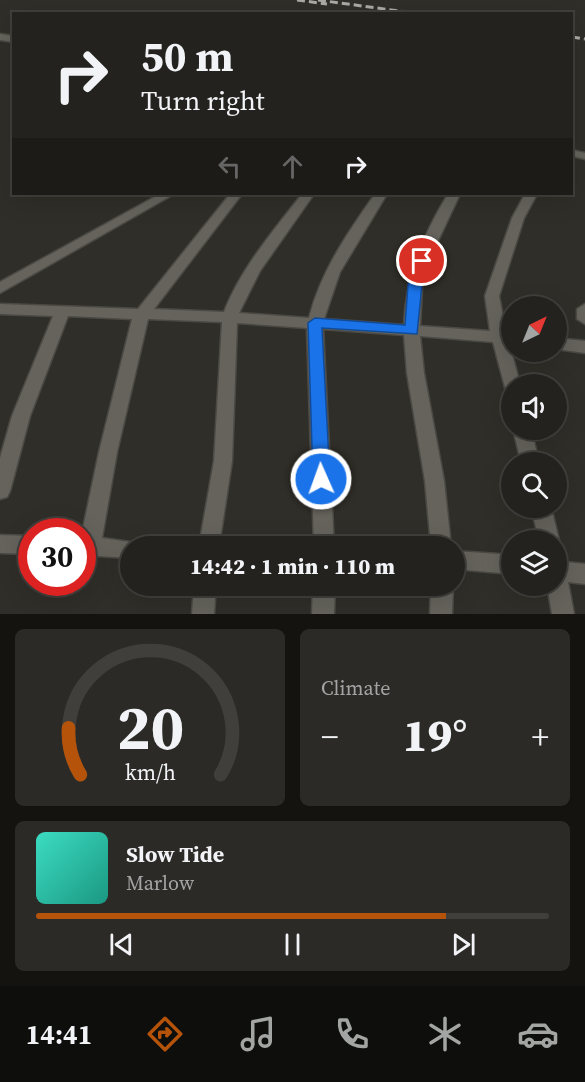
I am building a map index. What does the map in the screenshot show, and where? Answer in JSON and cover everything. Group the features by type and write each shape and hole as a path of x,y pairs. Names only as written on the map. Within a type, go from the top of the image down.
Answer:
{"street":[{"path":"0,288 166,195"},
{"path":"93,518 141,315 235,195"},
{"path":"212,536 222,476 230,318 243,288 308,195"},
{"path":"324,536 315,323 324,289 377,195"},
{"path":"440,536 431,459 417,392 412,330 414,292 418,274 454,195"},
{"path":"501,328 492,304 494,287 518,218 530,195"},
{"path":"0,309 230,318 501,338"},
{"path":"585,309 585,319"},
{"path":"0,490 21,416 62,311"},
{"path":"567,345 585,347"},
{"path":"0,544 18,545"},
{"path":"96,547 120,548"},
{"path":"465,561 501,564"},
{"path":"567,573 585,574"},
{"path":"203,614 204,596"},
{"path":"323,614 324,596"},
{"path":"441,614 442,596"},
{"path":"560,596 563,614"}],"railway":[{"path":"297,0 327,4"},
{"path":"318,0 406,12"},
{"path":"573,37 585,39"}],"route":[{"path":"321,479 315,323 412,330 415,285 422,261"}]}
